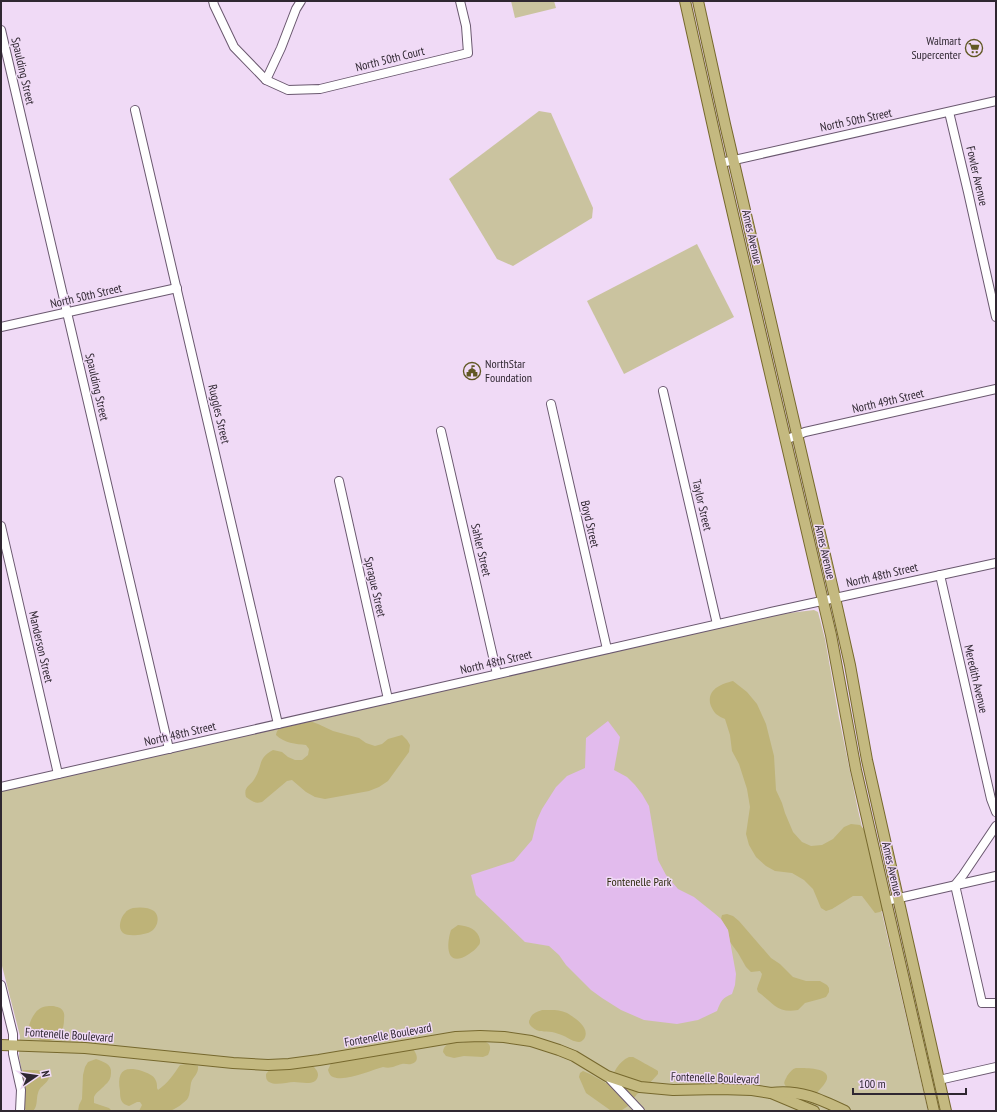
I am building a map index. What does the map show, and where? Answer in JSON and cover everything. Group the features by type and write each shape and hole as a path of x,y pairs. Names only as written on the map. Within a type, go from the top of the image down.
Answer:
{"main road":[{"name":"Ames Avenue","path":"685,1 721,163 823,601 836,660 851,749 934,1111"},
{"name":"Ames Avenue","path":"698,1 850,665 867,760 946,1111"},
{"path":"903,974 909,978 913,985 922,1023 931,1042"},
{"name":"Fontenelle Boulevard","path":"1,1045 85,1048 232,1063 268,1065 319,1060 449,1038 495,1036 530,1041 559,1050 574,1056 607,1076 640,1086 680,1090 740,1089 771,1093 788,1092 806,1095 845,1111"},
{"name":"Fontenelle Boulevard","path":"771,1093 814,1111"}],"street":[{"path":"213,1 234,47 266,80 281,48 296,9 301,1"},
{"name":"North 50th Court","path":"266,80 288,90 320,89 468,53 466,26 460,1"},
{"name":"Spaulding Street","path":"1,30 169,749"},
{"name":"North 50th Street","path":"721,163 996,101"},
{"name":"Ruggles Street","path":"135,110 278,724"},
{"name":"Fowler Avenue","path":"949,112 996,317"},
{"name":"North 50th Street","path":"1,327 177,288"},
{"name":"North 49th Street","path":"786,440 806,432 996,389"},
{"name":"Taylor Street","path":"663,391 717,624"},
{"name":"Boyd Street","path":"551,404 607,649"},
{"name":"Sahler Street","path":"441,431 497,674"},
{"name":"Sprague Street","path":"339,481 388,699"},
{"name":"Manderson Street","path":"1,526 58,774"},
{"name":"North 48th Street","path":"1,787 717,624 996,563"},
{"name":"Meredith Avenue","path":"940,575 991,800 996,812"},
{"path":"955,885 996,826"},
{"path":"886,901 996,876"},
{"path":"955,885 982,1003 996,1003"},
{"path":"1,985 12,1027 13,1054 21,1090 20,1111"},
{"path":"939,1080 996,1068"},
{"path":"607,1076 640,1111"},
{"path":"634,1104 634,1094 640,1086"}],"green space":[{"path":"511,1 554,1 556,8 515,18"},
{"path":"539,111 551,113 593,208 592,218 513,266 497,259 449,179"},
{"path":"697,244 734,317 624,374 587,301"},
{"name":"Fontenelle Park","path":"814,610 818,612 825,639 839,718 858,810 928,1111 25,1111 24,1085 19,1056 20,1036 1,962 1,791 773,615"}],"shaded area":[{"path":"733,681 747,692 757,704 766,724 774,756 776,790 793,832 802,842 811,846 822,845 833,839 844,827 851,824 860,825 865,830 885,909 875,913 862,896 853,896 826,911 821,908 813,889 804,880 792,873 775,871 766,866 756,857 749,845 746,834 750,807 747,789 739,764 732,751 730,735 725,719 716,714 710,703 711,694 716,688"},
{"path":"307,720 333,731 359,738 366,743 375,746 382,744 388,739 402,735 410,745 409,752 388,781 369,791 325,799 315,797 306,792 292,780 287,781 262,802 255,802 246,797 246,788 255,778 262,759 268,753 273,750 282,752 295,760 302,760 308,755 309,749 306,745 294,744 279,738 276,735 277,731 284,725"},
{"path":"608,721 620,737 614,770 627,777 635,785 649,806 658,860 666,875 678,889 694,897 721,919 728,930 736,974 732,994 722,1000 717,1011 698,1020 677,1024 644,1020 621,1010 591,990 549,946 525,942 476,895 471,875 514,861 532,840 537,820 556,787 567,776 585,768 586,738"},
{"path":"141,907 154,911 158,919 155,928 147,933 136,935 128,935 123,933 120,928 121,920 127,911 133,908"},
{"path":"727,914 733,916 739,921 771,958 780,964 793,977 806,981 820,981 827,985 829,992 826,997 805,1003 798,1010 791,1011 780,1009 758,992 757,989 762,974 760,971 751,972 746,967 730,942 728,930 721,919 722,915"},
{"path":"458,925 469,927 475,931 479,936 480,944 470,953 456,959 452,957 450,953 448,942 451,930"},
{"path":"45,1006 60,1008 64,1012 62,1031 54,1040 40,1040 33,1036 30,1032 30,1022 40,1009"},
{"path":"542,1010 554,1010 567,1013 584,1027 586,1035 584,1039 581,1042 577,1042 562,1035 552,1032 539,1031 532,1027 529,1020 533,1014"},
{"path":"470,1040 486,1042 490,1046 488,1055 483,1057 464,1056 454,1058 446,1056 443,1052 445,1046 447,1045 452,1043 463,1043"},
{"path":"413,1049 416,1053 417,1060 411,1064 403,1064 386,1068 383,1067 345,1078 332,1077 328,1070 331,1063 348,1058 372,1057 377,1054"},
{"path":"629,1057 633,1057 658,1071 658,1074 637,1094 628,1106 622,1110 610,1110 586,1093 579,1077 580,1073 583,1071 606,1083 609,1083 619,1065"},
{"path":"96,1059 109,1065 111,1073 109,1081 95,1095 94,1103 109,1108 112,1111 78,1111 82,1099 83,1075 85,1067 88,1062"},
{"path":"186,1064 198,1066 198,1071 191,1083 190,1093 187,1100 174,1109 170,1111 139,1111 142,1105 140,1102 129,1106 124,1104 122,1101 120,1096 119,1079 122,1072 125,1070 135,1069 151,1075 156,1080 158,1090 168,1081 180,1065"},
{"path":"312,1065 317,1071 318,1075 317,1079 312,1082 275,1084 269,1082 266,1078 266,1074 271,1068"},
{"path":"796,1068 820,1070 827,1075 827,1079 823,1086 815,1095 794,1090 784,1084 787,1076"},
{"path":"23,1070 41,1070 48,1073 49,1076 47,1082 37,1095 35,1109 33,1111 26,1110 23,1106 20,1076"}],"place":[{"name":"Walmart Supercenter","path":"974,48"},
{"name":"NorthStar Foundation","path":"472,371"}]}
